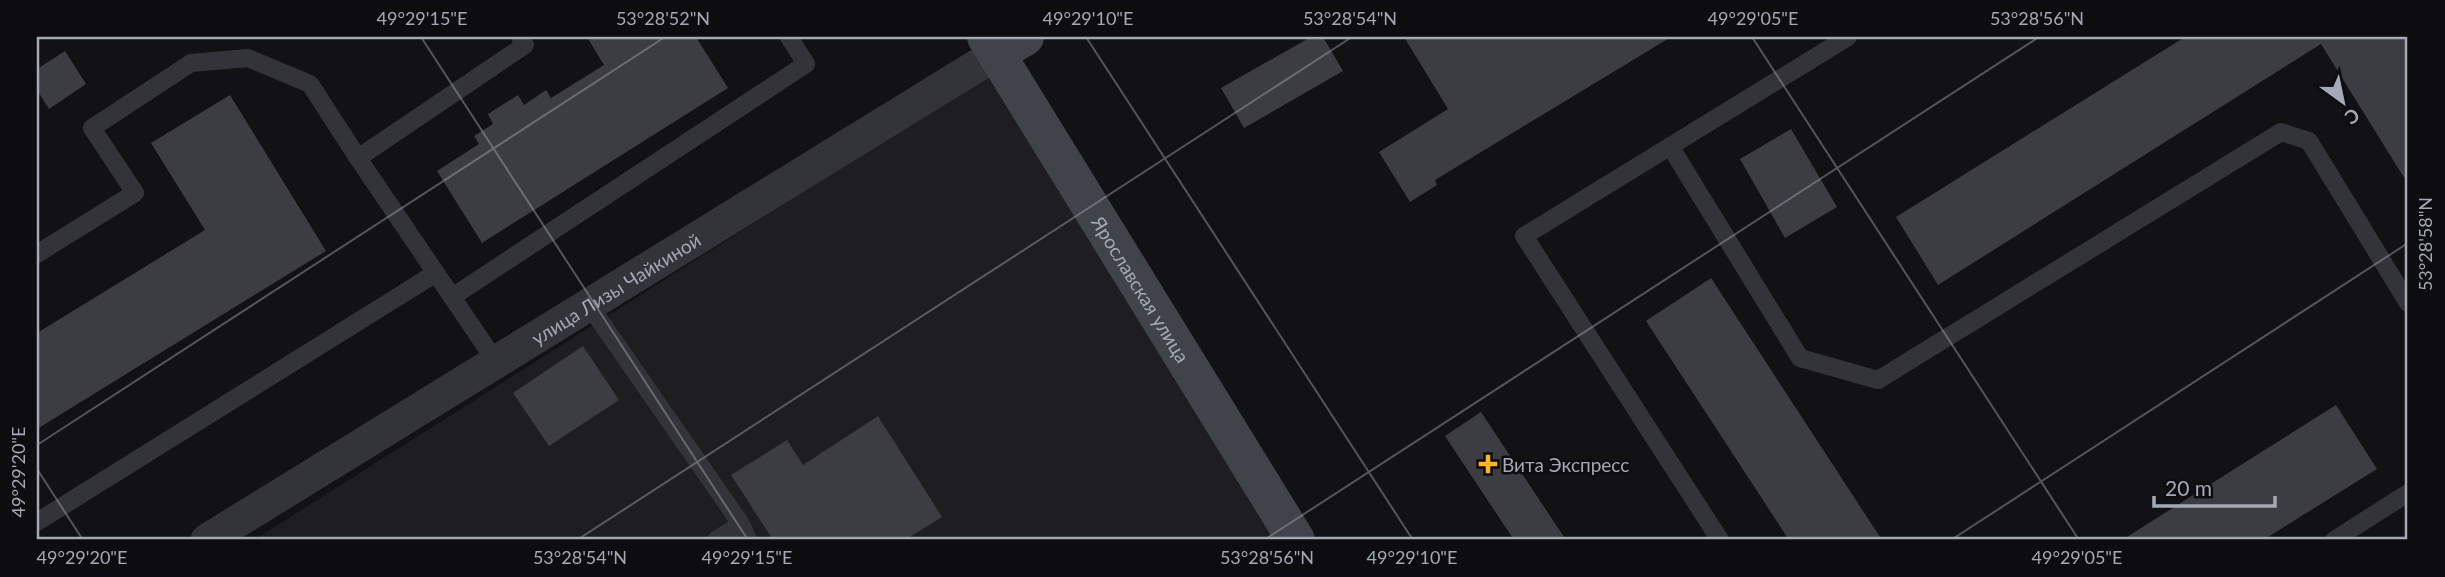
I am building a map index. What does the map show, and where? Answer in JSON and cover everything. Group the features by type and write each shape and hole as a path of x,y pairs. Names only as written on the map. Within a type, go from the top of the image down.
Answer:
{"main road":[{"name":"Ярославская улица","path":"1002,42 1296,540"}],"street":[{"name":"улица Лизы Чайкиной","path":"207,540 589,306 1002,42"}],"lane":[{"path":"358,158 525,45 520,37"},
{"path":"452,297 806,64 789,37"},
{"path":"1720,540 1524,236 1848,37"},
{"path":"37,254 135,193 92,128 191,64 248,58 310,85 496,362"},
{"path":"1670,146 1800,358 1878,380 2281,132 2309,141 2408,303"},
{"path":"37,522 436,274"},
{"path":"589,306 744,532 716,540"},
{"path":"2334,540 2408,493"}],"shaded area":[{"path":"989,74 1274,540 254,540"}],"building":[{"path":"587,37 696,37 728,88 482,243 437,171 479,144 474,136 493,124 488,114 518,95 524,105 546,90 551,98 604,65"},
{"path":"1311,37 1323,37 1343,71 1244,128 1221,88"},
{"path":"1404,37 1671,37 1435,180 1437,185 1410,202 1379,152 1448,109"},
{"path":"2185,37 2408,37 2408,184 2321,44 1938,285 1896,217"},
{"path":"65,51 86,84 49,109 37,90 37,69"},
{"path":"230,95 326,251 37,429 37,333 205,230 151,143"},
{"path":"1791,129 1837,207 1785,238 1740,159"},
{"path":"1711,278 1882,540 1789,540 1646,321"},
{"path":"583,346 619,400 549,446 513,393"},
{"path":"2336,405 2377,469 2263,540 2122,540"},
{"path":"1481,412 1566,540 1514,540 1445,436"},
{"path":"878,416 942,517 905,540 773,540 731,475 787,440 803,465"}],"place":[{"name":"Вита Экспресс","path":"1488,464"}]}
